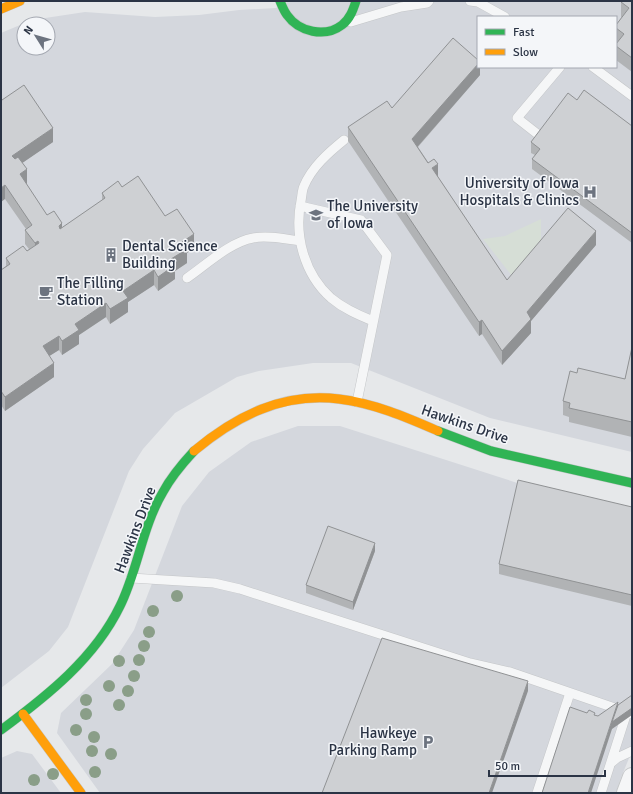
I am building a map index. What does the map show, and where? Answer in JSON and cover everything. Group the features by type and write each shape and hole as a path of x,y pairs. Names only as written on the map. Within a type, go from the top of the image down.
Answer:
{"street":[{"path":"1,9 20,1"},
{"path":"276,3 292,23 303,29 316,33 329,31 342,25 351,15 356,1"},
{"name":"Hawkins Drive","path":"1,730 23,714 73,670 94,647 112,621 131,578 163,492 185,462 205,442 225,427 265,407 313,397 337,398 357,402 381,408 487,449 632,483"},
{"path":"23,714 81,793"},
{"path":"626,793 632,777"}],"lane":[{"path":"342,25 401,7 427,3 429,1"},
{"path":"470,1 478,2 503,16"},
{"path":"540,136 517,118 559,68"},
{"path":"594,68 632,96"},
{"path":"344,140 327,154 314,169 304,186 298,223 300,241 306,262 317,281 330,297 348,310 373,322"},
{"path":"300,206 361,220 387,255 357,402"},
{"path":"187,278 232,246 242,241 254,238 272,238 300,241"},
{"path":"131,578 214,583 240,589 470,663 510,672 629,713 601,793"},
{"path":"537,793 570,693"},
{"path":"611,763 616,758 632,751"}],"shaded area":[{"name":"The University of Iowa","path":"289,1 632,1 632,452 490,418 351,363 313,363 259,371 237,377 175,413 143,449 129,471 68,627 49,651 1,688 1,33 16,27 16,56 56,56 56,16 85,12 155,17 199,15 239,10 276,8"},
{"path":"541,219 541,246 512,276 483,239 505,236"},
{"path":"298,426 340,426 533,488 632,509 632,751 616,793 100,793 57,733 61,713 112,664 134,630 182,506 209,472 251,442"},
{"path":"17,751 32,754 61,793 1,793 1,758"}],"building":[{"path":"632,1 632,58 617,47 617,43 624,34 617,29 617,24 629,8 621,2"},
{"path":"453,38 477,59 477,65 412,139 428,163 434,159 438,164 432,168 507,280 568,208 596,231 527,312 531,319 502,351 482,320 479,322 348,127 387,101 392,108"},
{"name":"Dental Science Building","path":"24,85 53,128 12,156 15,159 18,157 27,169 20,174 47,215 54,211 62,223 59,226 60,229 105,198 102,193 118,181 122,187 138,176 165,216 177,209 194,234 182,242 187,249 171,259 175,265 158,277 154,270 123,291 128,298 110,309 106,303 75,324 79,330 62,341 59,336 43,346 54,363 5,397 1,391 1,270 10,264 6,258 23,246 27,251 39,243 38,241 35,243 25,230 32,225 5,185 1,188 1,99 2,100"},
{"path":"584,90 632,126 632,233 532,159 540,149 531,142 568,93 577,100"},
{"path":"632,347 632,422 569,408 570,403 563,401 570,371 577,373 578,368 625,379"},
{"path":"518,480 632,507 632,595 499,564"},
{"path":"328,526 375,543 353,602 306,585"},
{"name":"Hawkeye Parking Ramp","path":"382,638 528,681 489,793 322,793"},
{"path":"632,695 632,708 612,722 618,705"},
{"path":"618,702 588,793 542,793 570,707 587,713 589,710 595,713 594,715 598,716"}],"traffic: fast":[{"path":"280,1 287,15 298,26 320,32 335,29 345,23 351,14 356,1"},
{"path":"438,431 491,451 632,483"},
{"path":"1,730 35,704 68,675 97,643 110,625 126,592 156,505 173,476 194,451"}],"traffic: slow":[{"path":"1,9 20,1"},
{"path":"194,451 226,427 244,417 261,409 299,399 318,398 352,401 377,407 438,431"},
{"path":"23,714 81,793"}],"place":[{"name":"University of Iowa Hospitals & Clinics","path":"590,192"},
{"name":"The University of Iowa","path":"316,215"},
{"name":"Dental Science Building","path":"111,255"},
{"name":"The Filling Station","path":"46,292"},
{"name":"Hawkeye Parking Ramp","path":"428,742"}]}
